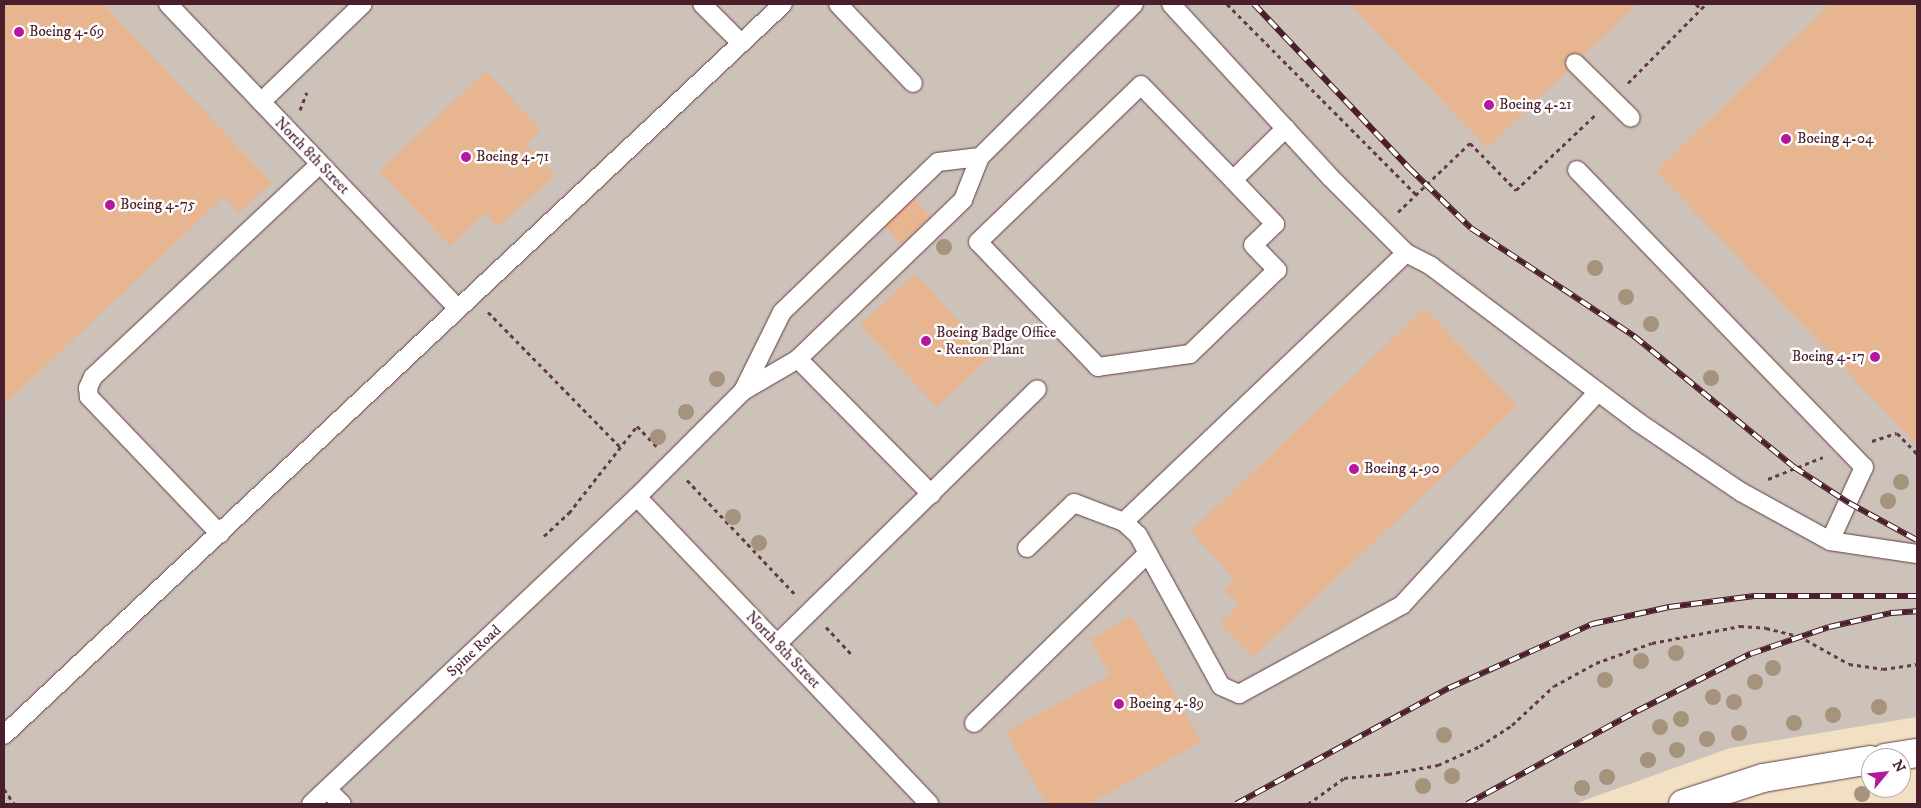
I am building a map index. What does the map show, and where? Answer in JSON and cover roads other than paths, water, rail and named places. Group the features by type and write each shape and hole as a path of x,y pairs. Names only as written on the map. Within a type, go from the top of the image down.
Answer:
{"main road":[{"path":"1683,804 1763,778 1861,762"}],"lane":[{"name":"North 8th Street","path":"168,4 457,308"},
{"path":"261,102 363,4"},
{"path":"702,4 741,43"},
{"path":"4,735 783,4"},
{"path":"838,4 913,83"},
{"path":"743,391 798,359 964,200 980,157 1134,4"},
{"path":"1171,4 1406,253 1431,266 1598,392 1741,492 1830,541 1917,554"},
{"path":"1575,63 1631,118"},
{"path":"1141,85 1233,180 1275,224 1253,245 1277,270 1190,354 1098,366 978,242 1141,85"},
{"path":"1233,180 1286,128"},
{"path":"743,391 782,312 938,162 980,157"},
{"path":"220,534 89,397 88,388 93,377 320,164"},
{"path":"1578,170 1864,468 1830,541"},
{"path":"1124,522 1406,253"},
{"path":"798,359 931,494"},
{"path":"778,644 1037,389"},
{"name":"Spine Road","path":"311,804 637,497 743,391"},
{"path":"1027,548 1074,503 1124,522 1138,535 1221,686 1239,694 1402,605 1598,392"},
{"name":"North 8th Street","path":"637,497 929,804"},
{"path":"974,723 1148,553"},
{"path":"327,789 342,804"}],"railway":[{"path":"1254,4 1409,168 1471,228 1634,336 1794,467 1849,503 1917,540"},
{"path":"1236,804 1449,688 1592,624 1669,607 1754,596 1917,596"},
{"path":"1467,804 1637,711 1750,654 1829,627 1891,613 1917,611"}],"place":[{"name":"Boeing 4-69","path":"19,32"},
{"name":"Boeing 4-21","path":"1489,105"},
{"name":"Boeing 4-04","path":"1786,139"},
{"name":"Boeing 4-71","path":"466,157"},
{"name":"Boeing 4-75","path":"110,205"},
{"name":"Boeing Badge Office - Renton Plant","path":"926,341"},
{"name":"Boeing 4-17","path":"1875,357"},
{"name":"Boeing 4-90","path":"1354,469"},
{"name":"Boeing 4-89","path":"1119,704"}]}
